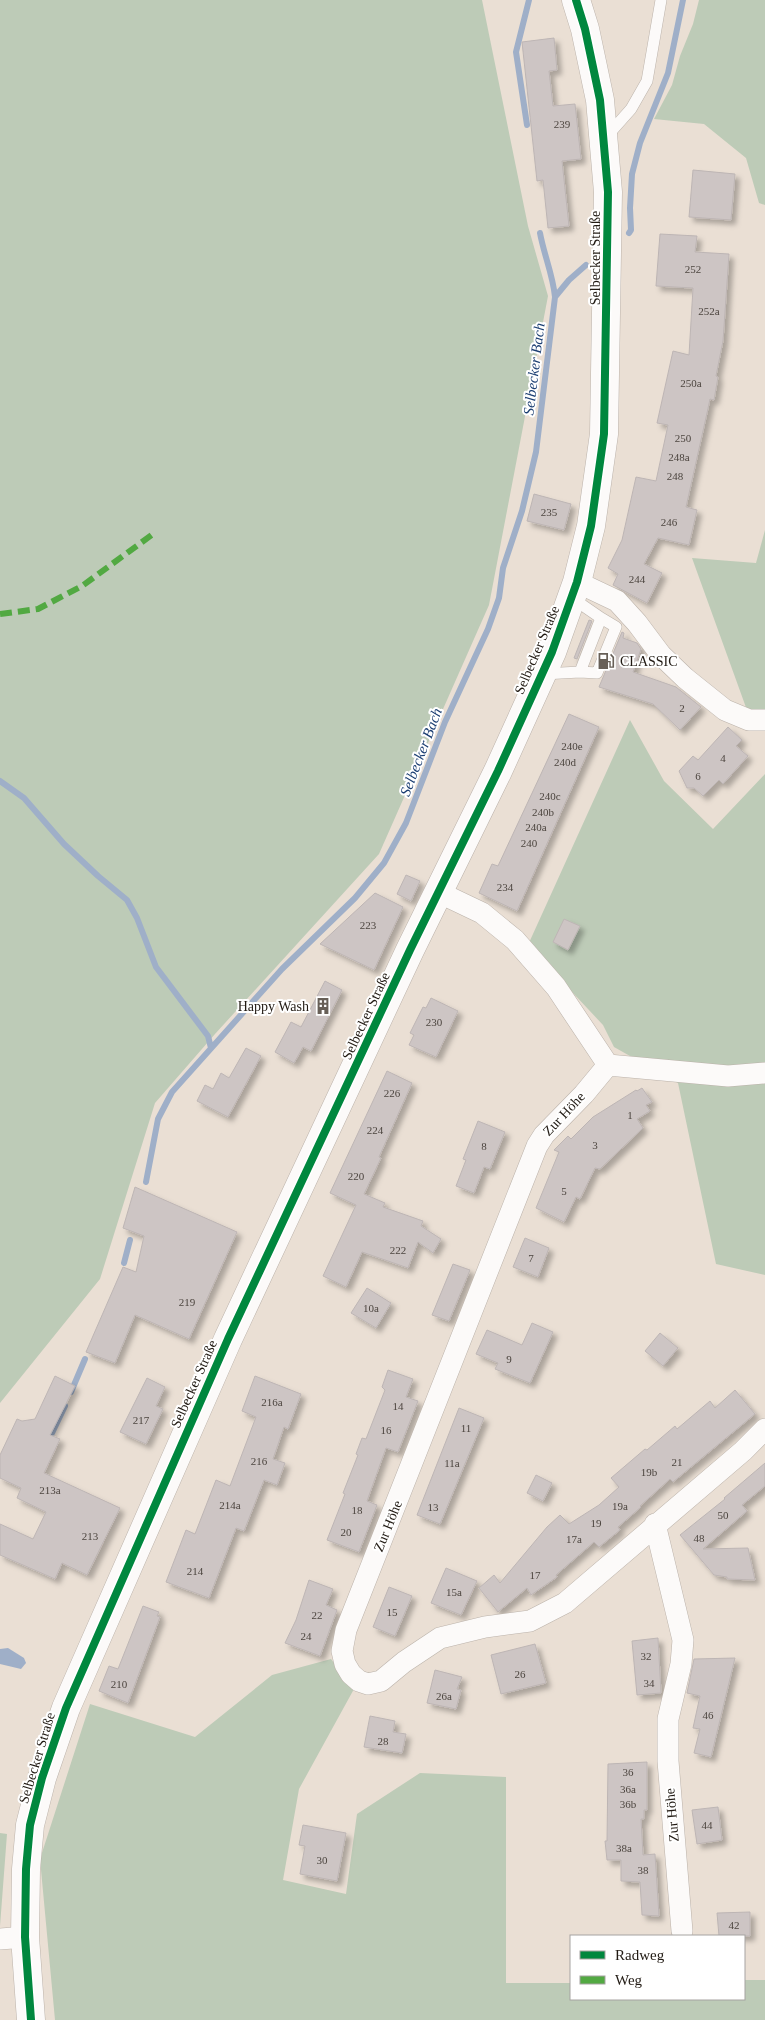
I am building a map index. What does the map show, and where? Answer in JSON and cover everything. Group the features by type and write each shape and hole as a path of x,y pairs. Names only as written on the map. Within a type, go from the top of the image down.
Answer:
{"main road":[{"name":"Selbecker Straße","path":"31,2020 12,1938 26,1870 30,1825 42,1778 66,1708 148,1517 228,1339 438,892 498,772 542,674 574,590 591,526 601,465 605,417 608,192 600,100 585,29 576,0"}],"street":[{"path":"574,590 617,601 637,623 661,656 685,678 726,710 749,720 765,720"},
{"path":"438,892 482,913 505,930 525,951 567,1003 594,1047 608,1065 728,1076 765,1073"},
{"name":"Zur Höhe","path":"608,1065 584,1094 544,1135 537,1146 346,1630 342,1652 345,1664 351,1674 359,1681 368,1684 381,1681 404,1662 440,1638 485,1627 530,1621 565,1603 742,1451 765,1429"},
{"name":"Zur Höhe","path":"655,1524 683,1640 681,1664 668,1719 668,1761 682,1931"}],"lane":[{"path":"604,140 631,109 647,81 661,0"},
{"path":"542,674 597,673 616,627 601,618 574,590"},
{"path":"580,672 601,618"}],"green space":[{"path":"0,0 482,0 528,226 548,296 489,605 379,854 215,1034 155,1103 100,1279 0,1403"},
{"path":"699,0 765,0 765,205 759,203 746,158 704,124 654,119 672,85 680,56 693,24"},
{"path":"765,530 765,712 748,713 692,558 756,563"},
{"path":"630,720 664,781 713,829 765,774 765,1275 716,1264 678,1083 614,1047 603,1025 528,945"},
{"path":"331,1659 354,1689 299,1789 283,1880 346,1894 357,1814 420,1773 506,1777 506,1983 570,1983 570,2000 745,2000 745,1980 765,1980 765,2020 55,2020 40,1859 90,1704 195,1737 272,1675"},
{"path":"0,1833 7,1834 0,1926"}],"water":[{"path":"8,1648 24,1658 26,1663 21,1669 0,1664 0,1649"}],"building":[{"path":"554,38 557,70 549,71 553,106 575,104 581,159 562,161 569,226 548,228 543,180 537,181 522,42"},
{"path":"693,170 735,174 731,220 689,217"},
{"path":"660,234 697,236 695,252 729,254 723,341 716,376 718,377 714,400 710,399 686,507 697,510 689,545 658,538 644,564 662,573 647,603 613,585 618,574 608,568 622,540 636,477 656,481 668,425 657,423 673,351 689,355 693,288 656,286"},
{"path":"534,494 571,504 564,530 527,521"},
{"path":"589,620 592,621 577,659 574,658"},
{"path":"622,632 624,633 623,638 637,643 641,649 633,672 676,687 701,707 680,730 653,704 599,687"},
{"path":"569,714 599,727 517,911 479,893 492,864 498,866"},
{"path":"728,727 742,740 736,746 748,756 723,784 719,780 703,796 694,788 687,788 679,771 693,756 698,760"},
{"path":"406,875 420,881 411,901 397,894"},
{"path":"375,893 403,907 374,970 320,944"},
{"path":"564,919 580,926 568,950 553,942"},
{"name":"Happy Wash","path":"325,981 342,990 311,1051 303,1047 294,1063 275,1052 291,1022 301,1027"},
{"path":"431,998 458,1011 436,1057 409,1045 414,1035 410,1033 423,1007 426,1008"},
{"path":"246,1048 261,1056 228,1117 197,1101 205,1085 213,1089 221,1073 229,1078"},
{"path":"387,1071 412,1083 364,1194 385,1203 383,1207 423,1221 421,1226 441,1239 433,1253 418,1242 408,1268 362,1252 346,1287 323,1276 356,1205 330,1193"},
{"path":"642,1088 652,1102 646,1105 650,1111 637,1119 643,1128 600,1169 595,1168 580,1199 576,1197 564,1222 536,1208 559,1152 554,1150 568,1136 571,1139 593,1117"},
{"path":"478,1121 505,1132 490,1169 484,1167 474,1193 456,1186 466,1160 463,1159"},
{"path":"135,1187 237,1232 189,1339 135,1315 115,1363 86,1352 123,1267 136,1272 144,1236 123,1228"},
{"path":"525,1238 549,1248 538,1277 513,1267"},
{"path":"453,1264 470,1270 449,1321 432,1315"},
{"path":"367,1288 391,1303 376,1328 351,1313"},
{"path":"532,1323 553,1332 530,1383 495,1369 498,1363 476,1354 487,1330 522,1345"},
{"path":"660,1333 678,1348 663,1366 645,1351"},
{"path":"388,1370 413,1379 406,1397 418,1401 398,1452 386,1448 367,1501 377,1505 359,1552 327,1540 345,1494 343,1493 358,1455 356,1454 362,1438 366,1439 385,1390 382,1387"},
{"path":"55,1376 75,1386 50,1435 60,1439 44,1473 120,1508 87,1575 62,1563 55,1579 0,1555 0,1524 33,1539 46,1512 17,1498 21,1488 0,1478 0,1455 17,1419 22,1421 35,1419"},
{"path":"255,1376 301,1394 288,1429 284,1427 273,1459 285,1463 277,1485 264,1480 244,1531 236,1528 209,1598 166,1582 186,1530 195,1534 216,1480 230,1486 256,1417 242,1411"},
{"path":"147,1378 165,1387 156,1406 163,1409 146,1444 120,1432"},
{"path":"735,1390 755,1414 673,1482 670,1479 618,1527 620,1530 599,1547 594,1542 556,1575 557,1577 531,1595 527,1588 498,1612 479,1588 494,1575 500,1583 547,1527 560,1515 569,1524 599,1505 619,1487 611,1478 645,1449 647,1450 675,1426 677,1429 710,1401 715,1408"},
{"path":"459,1408 484,1418 440,1524 417,1515"},
{"path":"765,1463 765,1486 742,1505 747,1511 703,1549 748,1548 755,1580 727,1579 727,1577 714,1575 680,1535 725,1499"},
{"path":"536,1475 552,1483 543,1501 527,1493"},
{"path":"446,1568 477,1581 461,1615 431,1603"},
{"path":"309,1580 333,1589 326,1605 337,1610 320,1656 285,1643 296,1620"},
{"path":"389,1587 412,1596 395,1636 373,1627"},
{"path":"143,1606 159,1612 157,1616 160,1617 128,1703 99,1691 109,1666 118,1669"},
{"path":"658,1638 661,1693 637,1695 632,1641"},
{"path":"535,1644 546,1683 501,1694 491,1655"},
{"path":"735,1658 711,1757 694,1753 700,1729 693,1728 700,1696 687,1693 694,1659"},
{"path":"435,1670 462,1677 457,1689 461,1690 456,1709 427,1703"},
{"path":"370,1716 395,1721 393,1732 406,1734 402,1753 364,1747"},
{"path":"647,1762 647,1810 644,1810 644,1819 641,1819 643,1855 655,1854 659,1916 642,1915 640,1882 621,1881 621,1860 607,1860 605,1841 607,1841 608,1764"},
{"path":"718,1807 722,1840 697,1844 692,1810"},
{"path":"303,1825 346,1833 337,1881 300,1874 305,1846 299,1845"},
{"path":"750,1912 750,1936 719,1935 717,1913"}],"waterway":[{"path":"527,125 516,52 529,0"},
{"name":"Selbecker Bach","path":"629,233 631,230 632,174 640,143 668,73 683,0"},
{"path":"540,233 555,297"},
{"name":"Selbecker Bach","path":"146,1182 158,1119 172,1092 282,969 355,898 384,863 406,823 445,722 488,629 499,598 503,568 522,511 536,452 555,297 569,280 586,265"},
{"path":"0,781 24,798 64,844 127,900 137,918 156,967 208,1036 211,1048"},
{"name":"Selbecker Bach","path":"124,1263 130,1240"},
{"name":"Selbecker Bach","path":"71,1392 85,1359"},
{"name":"Selbecker Bach","path":"52,1433 65,1406"}],"marked path":[{"path":"0,614 38,609 82,586 153,534"}],"cycle path":[{"path":"31,2020 25,1937 26,1869 30,1825 42,1778 66,1708 228,1339 410,950 498,771 552,652 577,582 591,526 604,434 608,192 600,100 585,29 576,0"}],"place":[{"name":"CLASSIC","path":"606,661"},
{"name":"Happy Wash","path":"323,1006"}]}
